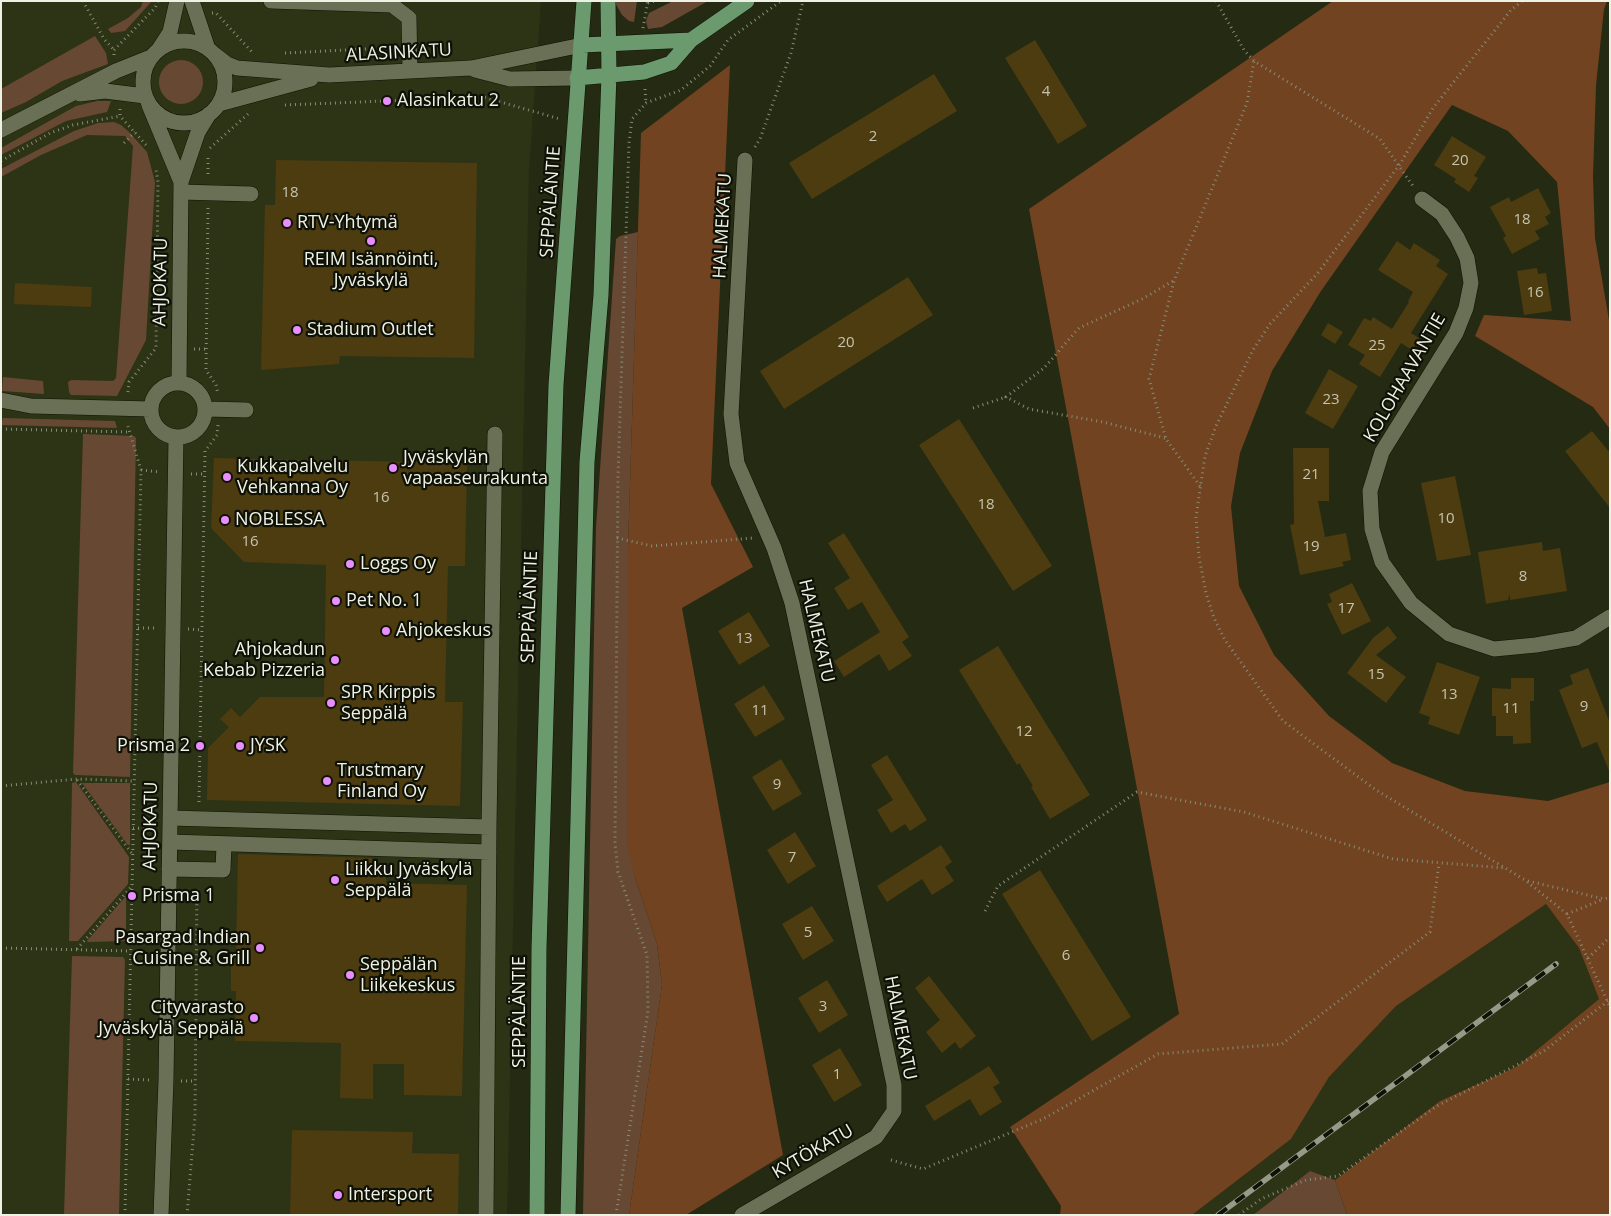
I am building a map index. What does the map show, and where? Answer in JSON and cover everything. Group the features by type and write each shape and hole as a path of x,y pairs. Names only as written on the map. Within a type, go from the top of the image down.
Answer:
{"main road":[{"name":"SEPPÄLÄNTIE","path":"537,1215 539,948 556,385 584,1"},
{"path":"568,1215 587,462 601,295 609,45 608,1"},
{"path":"577,78 658,69 671,63 691,40 747,1"},
{"path":"582,45 609,45 669,39 691,40"}],"street":[{"path":"271,1 392,5 408,18 410,72"},
{"path":"147,101 143,76 155,53 170,32 176,7"},
{"path":"71,94 118,92 147,101 164,118 183,123 202,119 214,109 223,94 224,73 211,51 194,7"},
{"path":"1,130 175,42 192,42 211,51"},
{"name":"ALASINKATU","path":"211,51 227,64 256,70 329,75 471,68 582,45"},
{"name":"ALASINKATU","path":"471,68 510,80 577,78"},
{"name":"ALASINKATU","path":"214,109 257,92 329,75"},
{"name":"AHJOKATU","path":"147,101 181,187"},
{"name":"AHJOKATU","path":"178,383 181,187 198,132 214,109"},
{"name":"HALMEKATU","path":"745,160 732,414 737,463 769,537 792,603 894,1085 894,1111"},
{"path":"181,187 208,193 250,194"},
{"name":"KOLOHAAVANTIE","path":"1422,199 1442,214 1457,237 1467,258 1471,283 1466,308 1456,333 1382,452 1370,491 1372,529 1382,562 1411,603 1449,634 1494,649 1536,645 1576,638 1610,617"},
{"path":"178,383 192,387 202,398 206,409 202,424 191,434 176,437 162,432 154,422 151,409 154,397 162,388 178,383"},
{"path":"1,400 31,406"},
{"path":"1,410 31,406 151,409"},
{"path":"206,409 246,410"},
{"path":"486,1215 495,434"},
{"name":"AHJOKATU","path":"161,1215 166,1115 176,437"},
{"path":"170,818 489,828"},
{"path":"170,842 489,852"},
{"path":"169,869 223,870 224,844"},
{"name":"KYTÖKATU","path":"742,1215 876,1137 894,1111"}],"path":[{"path":"83,1 104,39 114,50 116,71"},
{"path":"114,50 156,8 158,1"},
{"path":"648,3 655,1"},
{"path":"616,1215 648,1010 647,955 618,872 615,843 617,538 629,143 632,119 646,103 681,90 710,66 728,40 781,1"},
{"path":"745,160 760,139 791,53 803,1"},
{"path":"1216,1 1244,50 1254,61 1380,139 1422,199"},
{"path":"156,8 176,7"},
{"path":"194,7 216,13 254,55 256,70"},
{"path":"284,53 366,49"},
{"path":"1200,486 1166,438 1149,378 1174,281 1247,103 1254,61"},
{"path":"118,92 120,116 152,152"},
{"path":"198,820 205,451 217,435 221,409 216,385 206,370 208,150 257,106 257,92"},
{"path":"275,105 482,97 554,119 576,121"},
{"path":"1,161 58,130 97,119 120,116"},
{"path":"124,143 135,132"},
{"path":"125,1215 141,470 128,432 126,408 129,382 156,348 158,182 155,167"},
{"path":"973,408 1006,397 1044,368 1079,328 1142,299 1174,281"},
{"path":"1006,397 1029,410 1102,422 1166,438"},
{"path":"1,429 128,432"},
{"path":"617,538 652,546 769,537"},
{"path":"1,786 77,779 134,781"},
{"path":"77,779 133,856"},
{"path":"985,912 998,886 1137,792 1244,812 1393,859 1505,868"},
{"path":"891,1160 923,1169 1043,1119 1158,1054 1282,1044 1430,932 1440,863"},
{"path":"187,1215 194,1116 197,869"},
{"path":"1525,880 1604,899"},
{"path":"76,950 132,886"},
{"path":"1568,914 1610,898"},
{"path":"1588,958 1610,937"},
{"path":"1,948 131,951"},
{"path":"1239,1215 1261,1199 1306,1180 1338,1176 1436,1106 1544,1051 1608,1001 1610,1007"}],"shaded area":[{"path":"1,1 541,1 529,170 507,1215 1,1215"},
{"path":"143,1 152,1 125,31 111,33 108,29 128,18 141,7"},
{"path":"614,1 637,1 634,22 629,21 622,15"},
{"path":"673,1 708,1 662,27 648,29 646,21 649,13"},
{"path":"1333,1 1607,1 1604,9 1596,85 1593,177 1595,238 1610,326 1610,429 1593,407 1475,336 1484,315 1571,321 1557,182 1508,131 1452,105 1321,291 1272,371 1240,453 1231,506 1239,586 1274,655 1329,716 1392,763 1465,791 1548,801 1610,782 1610,1215 1347,1215 1335,1180 1440,1101 1516,1067 1599,999 1579,948 1546,904 1396,1006 1329,1077 1291,1139 1192,1215 1060,1215 1061,1206 1010,1127 1179,1014 1029,209"},
{"path":"95,36 106,53 108,64 62,81 26,102 1,113 1,89"},
{"path":"177,60 185,60 197,66 203,82 197,98 185,104 177,104 165,98 159,86 159,78 165,66"},
{"path":"730,65 711,484 753,567 682,608 783,1155 686,1215 629,1215 662,985 657,944 634,874 627,844 628,547 641,133"},
{"path":"97,101 111,101 107,112 66,121 1,155 1,148 76,106"},
{"path":"114,122 129,132 147,152 155,182 146,340 117,396 71,395 68,382 71,380 113,381 116,378 133,146 125,136 87,135 41,155 1,177 1,169 74,131 98,123"},
{"path":"638,232 628,547 634,874 657,944 662,985 629,1215 583,1215 596,527 616,239 620,236"},
{"path":"3,377 43,381 44,394 2,391"},
{"path":"3,418 115,421 117,428 1,425"},
{"path":"83,434 134,436 136,438 130,777 75,775 73,773"},
{"path":"76,782 129,857 128,884 78,941 69,941 72,783"},
{"path":"82,783 130,783 130,845 128,845"},
{"path":"126,896 126,941 88,942 87,941"},
{"path":"1546,904 1579,948 1599,999 1516,1067 1440,1101 1335,1180 1310,1171 1253,1215 1192,1215 1291,1139 1329,1077 1396,1006"},
{"path":"72,956 123,957 125,960 119,1215 64,1215"},
{"path":"1310,1171 1335,1180 1347,1215 1253,1215"}],"building":[{"path":"1035,40 1087,126 1058,144 1005,58"},
{"path":"934,74 957,111 812,199 789,163"},
{"path":"1452,136 1486,157 1474,176 1478,178 1469,192 1454,182 1456,179 1434,165"},
{"path":"276,160 477,163 474,358 340,356 339,364 261,370 265,205 275,205"},
{"path":"1538,188 1551,213 1545,217 1549,224 1535,231 1540,239 1512,254 1503,238 1506,236 1490,207 1509,197 1511,202"},
{"path":"1397,241 1410,250 1414,243 1440,260 1436,266 1448,274 1411,333 1419,338 1412,350 1401,343 1380,377 1359,364 1365,355 1348,345 1364,318 1371,321 1373,317 1392,329 1409,302 1413,292 1378,270"},
{"path":"1537,268 1538,274 1546,273 1552,311 1524,315 1517,271"},
{"path":"908,277 933,315 784,409 760,371"},
{"path":"15,283 92,287 91,307 14,304"},
{"path":"1328,323 1343,332 1335,344 1321,335"},
{"path":"1329,369 1358,386 1333,429 1305,413"},
{"path":"959,419 1052,566 1013,591 919,445"},
{"path":"1592,431 1610,453 1610,508 1565,451"},
{"path":"1293,448 1329,448 1329,501 1318,501 1325,537 1346,533 1351,560 1342,562 1344,566 1300,575 1290,525 1294,524"},
{"name":"Ahjokeskus","path":"214,458 467,463 465,566 448,566 445,702 463,702 460,806 207,800 208,748 229,727 220,719 231,708 240,717 260,697 324,697 326,565 244,562 211,528"},
{"path":"1455,476 1471,555 1437,561 1421,483"},
{"path":"844,533 909,637 902,642 912,656 889,671 879,654 844,677 834,661 880,632 862,602 848,610 834,588 850,578 828,543"},
{"path":"1542,542 1543,551 1560,548 1567,591 1510,600 1510,594 1508,600 1486,604 1478,552"},
{"path":"1352,583 1371,621 1342,635 1327,604 1332,602 1329,594"},
{"path":"749,612 770,646 739,665 718,631"},
{"path":"1388,626 1397,638 1376,655 1406,677 1386,703 1347,673 1373,638"},
{"path":"998,646 1090,795 1050,819 1019,763 1017,765 959,670"},
{"path":"1437,662 1480,677 1459,735 1428,724 1430,717 1419,713"},
{"path":"1588,668 1610,723 1610,773 1597,742 1582,748 1559,690 1573,684 1570,675"},
{"path":"1511,678 1534,678 1534,701 1530,701 1531,743 1513,744 1513,736 1496,736 1496,716 1492,716 1492,688 1511,689"},
{"path":"764,685 785,719 755,737 734,704"},
{"path":"887,755 927,820 910,831 905,824 891,833 877,810 893,800 871,765"},
{"path":"781,759 802,794 773,811 752,777"},
{"path":"795,832 816,866 788,884 767,850"},
{"path":"941,845 952,862 945,867 954,881 932,895 922,879 887,902 877,886"},
{"name":"Seppälän Liikekeskus","path":"238,854 372,858 372,872 386,872 386,883 467,885 462,1096 404,1095 404,1064 373,1064 373,1099 340,1098 341,1043 235,1041 236,991 231,991 231,953 236,953"},
{"path":"1040,870 1131,1017 1092,1041 1002,894"},
{"path":"812,906 834,941 803,960 782,924"},
{"path":"929,976 976,1036 960,1049 955,1042 942,1053 926,1032 940,1020 915,988"},
{"path":"827,980 848,1015 819,1033 798,998"},
{"path":"840,1048 862,1085 834,1102 812,1065"},
{"path":"989,1066 1000,1083 993,1087 1002,1102 980,1116 970,1099 934,1121 925,1106"},
{"path":"292,1130 413,1132 412,1153 459,1154 458,1215 290,1215"}],"railway":[{"path":"1218,1215 1556,964"}],"place":[{"name":"Alasinkatu 2","path":"387,101"},
{"name":"RTV-Yhtymä","path":"287,223"},
{"name":"REIM Isännöinti, Jyväskylä","path":"371,241"},
{"name":"Stadium Outlet","path":"297,330"},
{"name":"Jyväskylän vapaaseurakunta","path":"393,468"},
{"name":"Kukkapalvelu Vehkanna Oy","path":"227,477"},
{"name":"NOBLESSA","path":"225,520"},
{"name":"Loggs Oy","path":"350,564"},
{"name":"Pet No. 1","path":"336,601"},
{"name":"Ahjokeskus","path":"386,631"},
{"name":"Ahjokadun Kebab Pizzeria","path":"335,660"},
{"name":"SPR Kirppis Seppälä","path":"331,703"},
{"name":"Prisma 2","path":"200,746"},
{"name":"JYSK","path":"240,746"},
{"name":"Trustmary Finland Oy","path":"327,781"},
{"name":"Liikku Jyväskylä Seppälä","path":"335,880"},
{"name":"Prisma 1","path":"132,896"},
{"name":"Pasargad Indian Cuisine & Grill","path":"260,948"},
{"name":"Seppälän Liikekeskus","path":"350,975"},
{"name":"Cityvarasto Jyväskylä Seppälä","path":"254,1018"},
{"name":"Intersport","path":"338,1195"}]}
